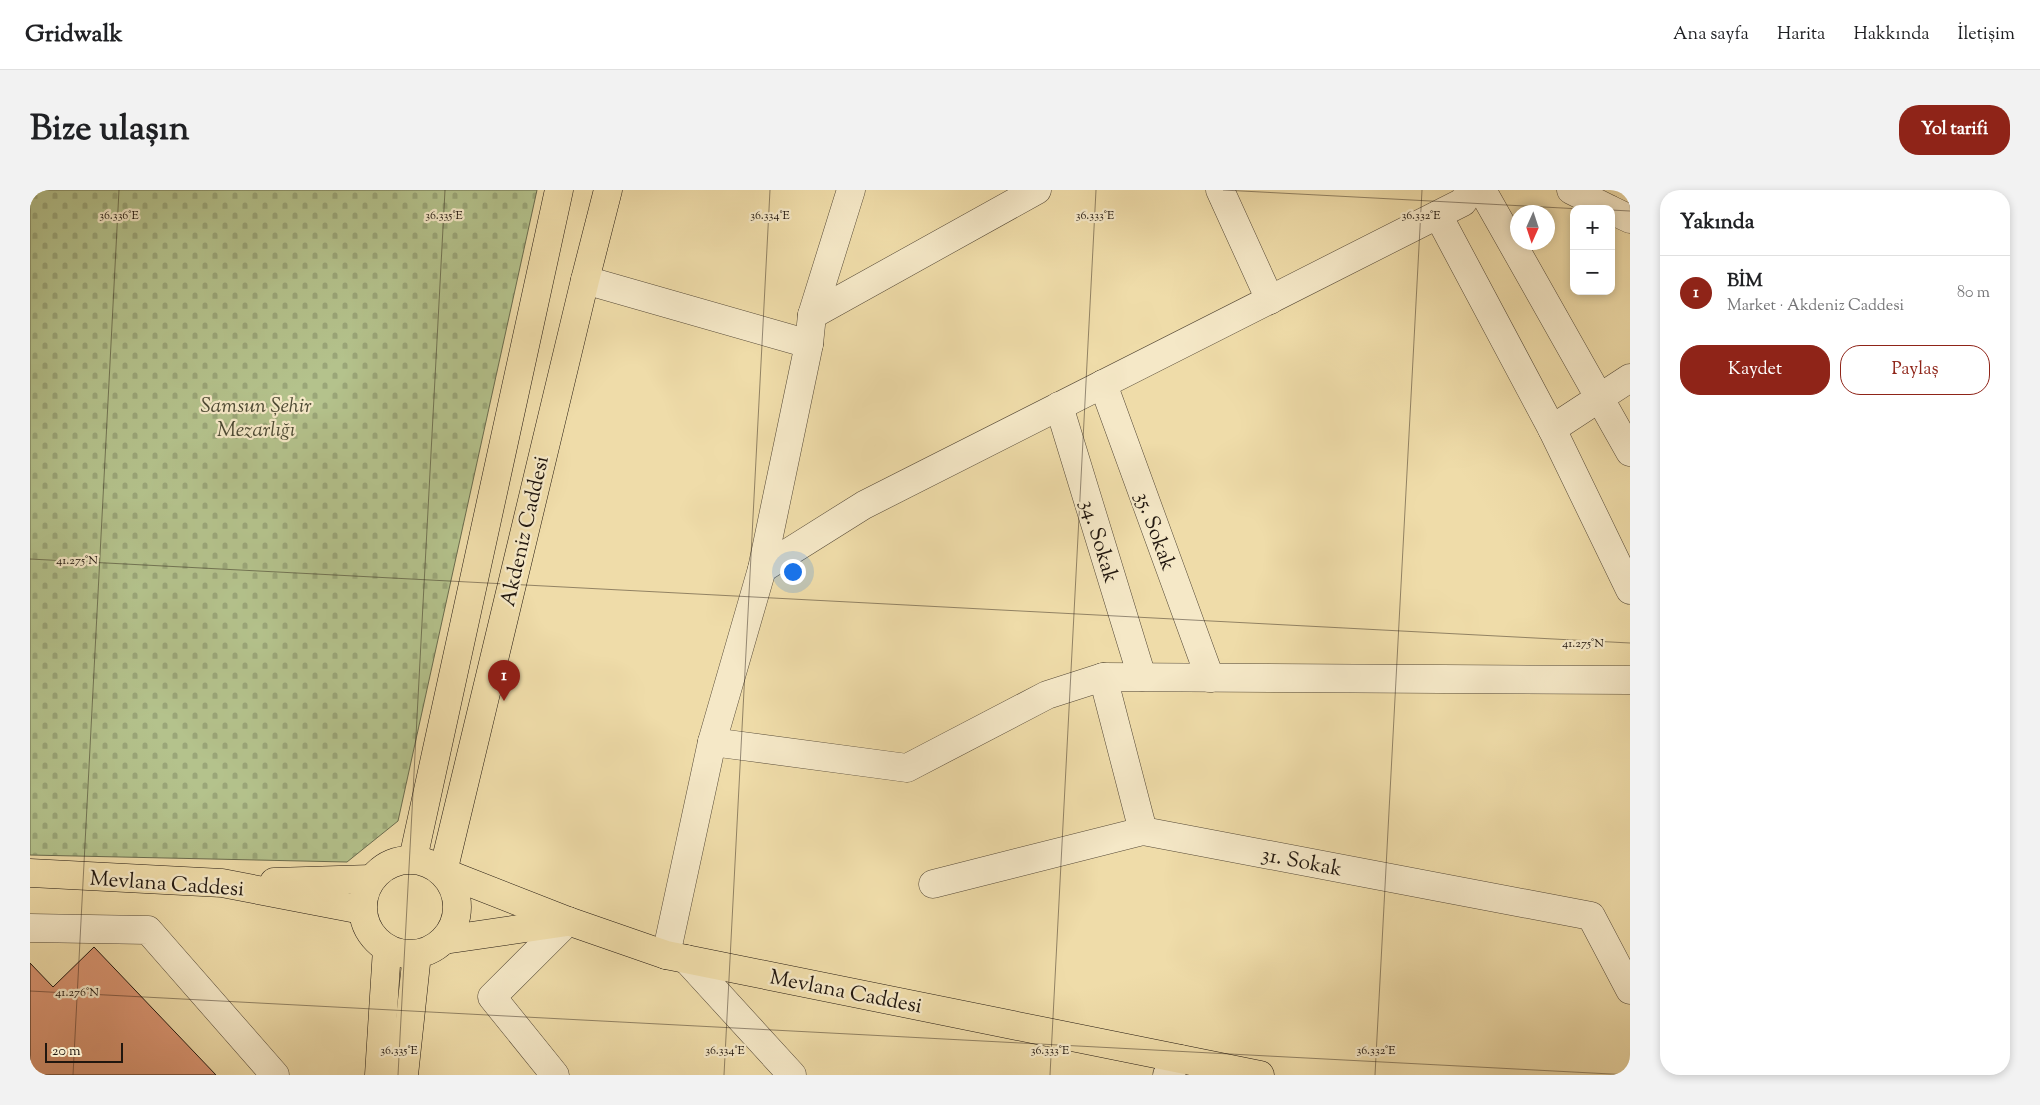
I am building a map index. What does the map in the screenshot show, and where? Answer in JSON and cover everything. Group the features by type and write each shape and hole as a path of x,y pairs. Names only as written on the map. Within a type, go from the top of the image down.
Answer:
{"main road":[{"name":"Akdeniz Caddesi","path":"413,859 559,190"},
{"name":"Akdeniz Caddesi","path":"443,872 608,190"},
{"path":"413,859 429,863 443,872 452,884 457,898 458,914 453,928 444,940 432,950 417,954 402,954 387,950 370,933 362,910 364,894 371,879 382,868 413,859"},
{"name":"Mevlana Caddesi","path":"443,872 568,921 676,957 1174,1067 1260,1075"},
{"name":"Mevlana Caddesi","path":"30,874 222,883 362,910"},
{"path":"222,883 371,879"},
{"path":"444,940 568,921"},
{"path":"379,1075 387,950"},
{"path":"404,1075 417,954"}],"street":[{"path":"792,1075 676,957 712,742 762,568 809,344 812,315 851,190"},
{"path":"812,315 1037,190"},
{"path":"1220,190 1270,300"},
{"path":"762,568 864,505 1438,215 1463,202 1470,190"},
{"path":"1482,190 1630,452"},
{"path":"1571,190 1602,205"},
{"path":"1615,212 1630,219"},
{"path":"1438,215 1552,429 1630,590"},
{"path":"585,280 809,344"},
{"path":"1552,429 1630,378"},
{"name":"35. Sokak","path":"1103,384 1210,678"},
{"name":"34. Sokak","path":"1059,406 1142,677"},
{"path":"712,742 906,768 1047,695 1103,677 1630,680"},
{"path":"1103,677 1142,831"},
{"name":"31. Sokak","path":"933,884 1142,831 1591,916 1630,990"},
{"path":"555,1075 492,997 568,921"},
{"path":"30,928 148,930 275,1075"}],"green space":[{"name":"Samsun Şehir Mezarlığı","path":"30,190 537,190 398,821 347,862 30,855"}],"building":[{"path":"94,947 216,1075 30,1075 30,963 53,987"}],"place":[{"name":"BİM","path":"504,701"}]}
